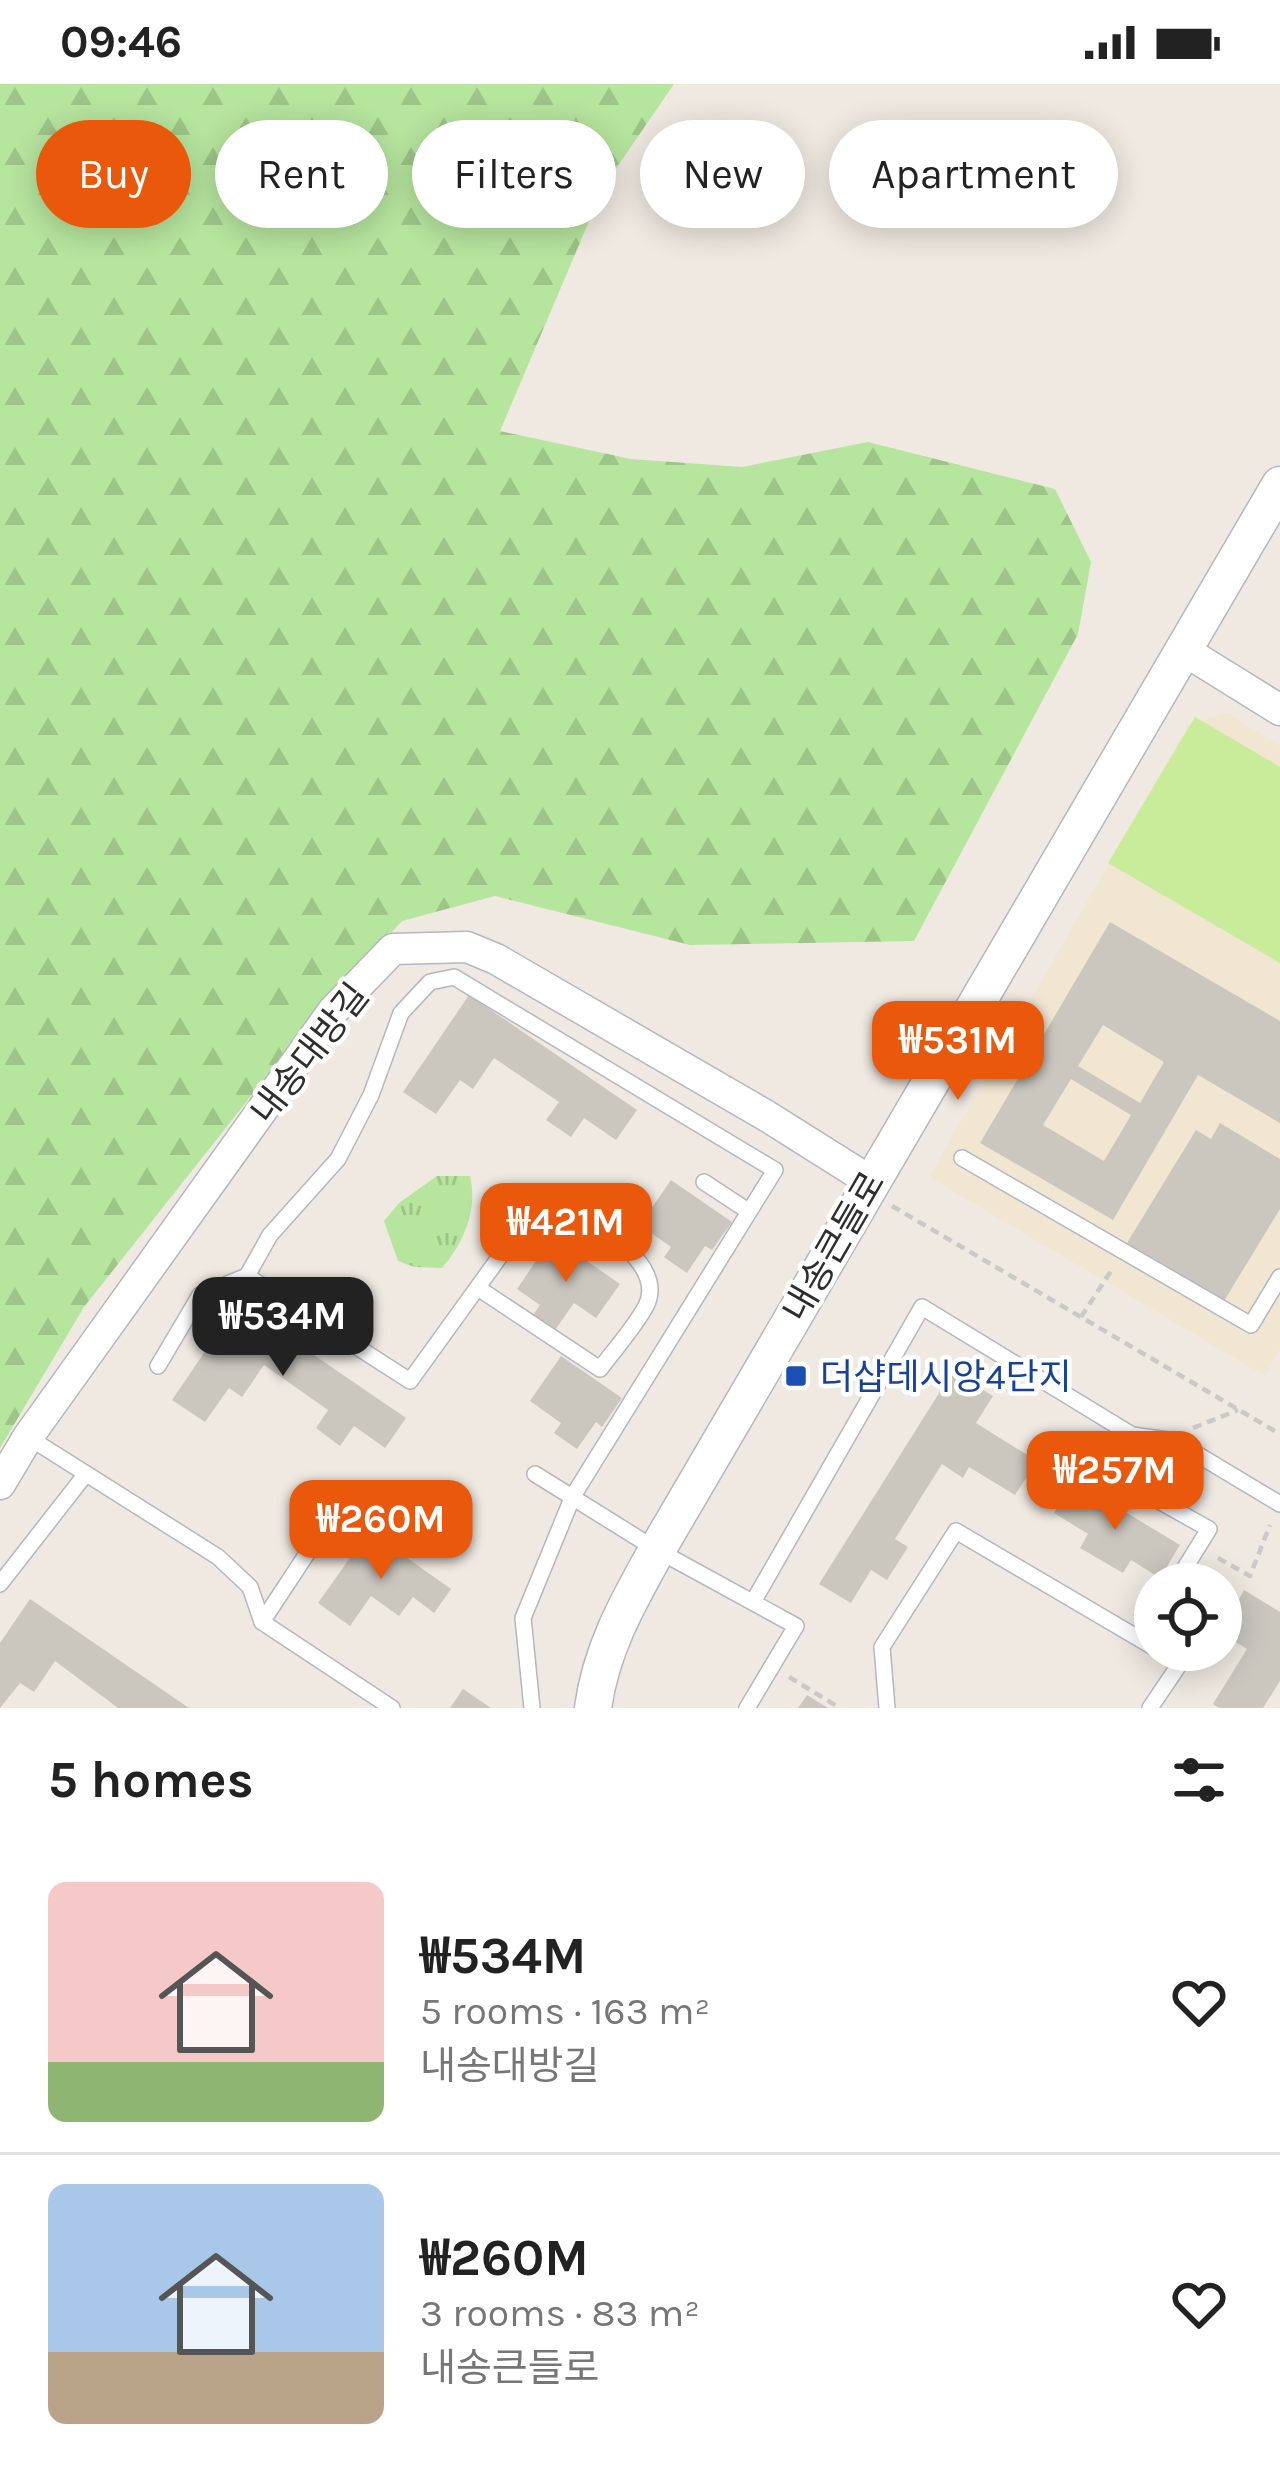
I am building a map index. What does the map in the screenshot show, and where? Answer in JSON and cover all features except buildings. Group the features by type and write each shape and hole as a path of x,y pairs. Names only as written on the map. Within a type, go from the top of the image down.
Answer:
{"street":[{"name":"내송큰들로","path":"593,1708 598,1672 615,1626 657,1550 1280,485"},
{"path":"1185,651 1280,710"},
{"name":"내송대방길","path":"0,1484 28,1437 334,1011 393,949 467,947 496,959 765,1115 868,1186"}],"lane":[{"path":"158,1366 200,1295 247,1276 270,1234 338,1159 371,1095 400,1013 430,982 454,977 776,1170 573,1496 523,1618 532,1708"},
{"path":"962,1158 1251,1325 1280,1277"},
{"path":"704,1182 748,1211"},
{"path":"247,1276 410,1381 545,1194 634,1252 647,1272 649,1302 600,1369 478,1288"},
{"path":"753,1602 922,1307 1132,1435 1175,1442 1280,1503"},
{"path":"28,1437 218,1557 250,1587 262,1622 392,1708"},
{"path":"0,1584 85,1474"},
{"path":"535,1474 657,1550 796,1626 748,1708"},
{"path":"1111,1474 1209,1529 1188,1563"},
{"path":"262,1622 338,1508"},
{"path":"886,1708 882,1648 956,1531 1134,1635"},
{"path":"1150,1708 1174,1671"}],"path":[{"path":"868,1186 1280,1433"},
{"path":"1081,1317 1118,1261"},
{"path":"1166,1440 1239,1409"},
{"path":"1198,1546 1250,1576 1280,1503"},
{"path":"772,1666 841,1708"}],"shaded area":[{"path":"1228,713 1280,746 1280,1349 1265,1376 929,1177 1189,724"}],"green space":[{"path":"0,84 674,84 649,120 640,120 640,134 616,169 616,120 412,120 412,228 586,228 500,431 631,459 742,467 868,442 1055,489 1091,562 1078,634 914,941 690,945 495,896 402,921 312,1019 84,1307 0,1448"},
{"path":"1195,717 1280,767 1280,963 1108,863"},
{"path":"437,1176 470,1176 470,1213 463,1236 442,1268 414,1267 398,1261 384,1221 399,1203"}],"place":[{"name":"더샵데시앙4단지","path":"796,1376"}]}
